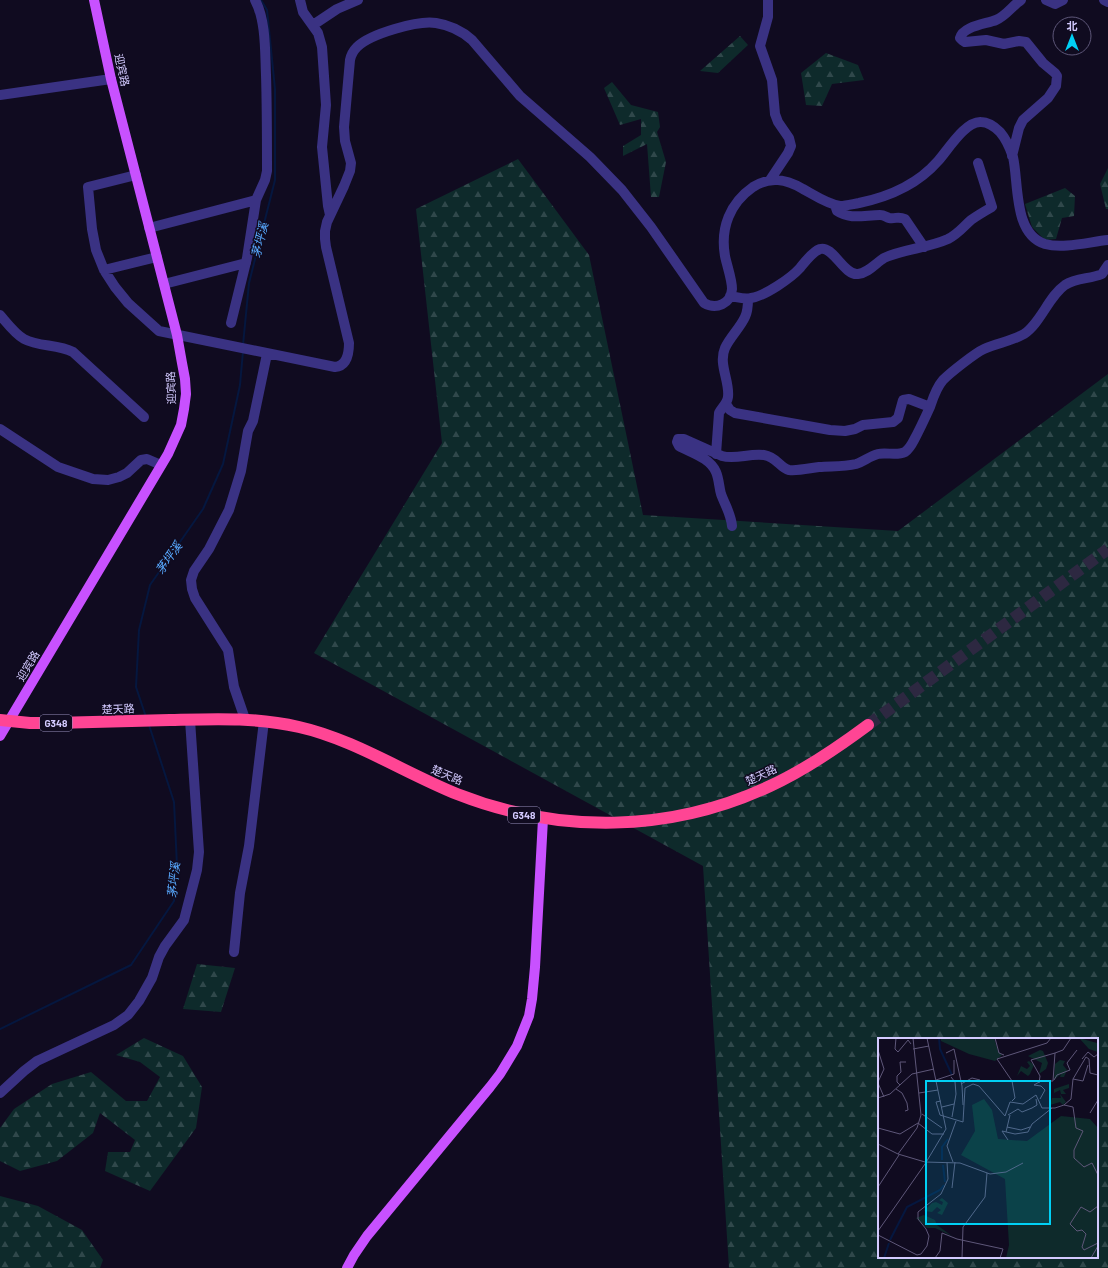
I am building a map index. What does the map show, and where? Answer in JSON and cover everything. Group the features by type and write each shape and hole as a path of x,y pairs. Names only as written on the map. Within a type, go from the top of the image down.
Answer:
{"highway":[{"name":"楚天路","path":"5,721 54,724 175,720 245,719 264,721 301,728 328,736 457,794 485,804 515,813 544,819 580,822 629,822 656,820 686,815 715,807 769,786 790,775 820,758 868,725"}],"main road":[{"name":"迎宾路","path":"0,736 5,721 175,440 181,425 186,394 185,379 177,335 111,79 94,0"},
{"path":"347,1268 367,1236 500,1074 519,1041 529,1016 534,983 544,819"}],"street":[{"path":"231,323 246,263 256,200 265,180 267,170 265,50 261,17 255,0"},
{"path":"300,0 303,12 318,33 322,54 326,105 322,147 330,214"},
{"path":"313,25 337,9 358,0"},
{"path":"768,0 768,17 760,46 772,80 775,114 778,122 789,138 791,146 770,180"},
{"path":"1007,12 1009,0"},
{"path":"1012,156 1019,128 1023,120 1048,98 1054,89 1057,76 1043,63 1026,42 1020,41 1004,44 986,40 965,42 960,38 961,34 980,24 996,20 1021,0"},
{"path":"1046,0 1055,4 1063,0"},
{"path":"1104,0 1108,2"},
{"path":"136,175 88,187 96,250 104,270 128,303 159,331 332,367 341,366 345,362 349,348 348,337 325,239 325,230 330,214 350,171 351,163 345,141 344,127 348,66 352,55 361,44 375,36 412,24 428,22 451,27 472,40 520,96 590,157 606,173 637,208 704,303 709,306 714,307 724,304 730,296 732,287 724,247 724,232 727,218 734,205 744,194 755,186 770,180 779,179 792,183 835,205 846,206 866,201 892,192 913,182 930,170 968,126 978,122 988,123 997,129 1006,140 1012,156 1022,218 1024,225 1032,236 1044,243 1057,246 1108,240"},
{"path":"0,95 111,79"},
{"path":"730,296 748,299 772,289 797,271 811,255 819,249 829,251 850,272 857,275 863,273 883,259 894,254 936,243 959,232 970,220 992,208 978,163"},
{"path":"149,228 256,200"},
{"path":"835,205 837,211 842,215 854,217 881,215 889,218 900,217 905,219 924,247"},
{"path":"104,270 157,257"},
{"path":"164,284 246,263"},
{"path":"732,526 731,517 721,494 716,471 708,461 679,446 677,440 680,438 684,439 728,458 746,455 765,455 776,460 787,470 818,467 839,467 857,464 879,454 905,452 921,429 939,386 945,379 978,352 1027,332 1064,285 1080,279 1102,274 1108,265"},
{"path":"716,454 719,414 728,398 723,357 725,349 746,316 748,299"},
{"path":"0,315 19,336 26,340 65,348 72,352 144,418"},
{"path":"245,719 234,687 228,650 195,598 191,580 194,571 209,549 229,510 241,471 248,431 253,420 263,353"},
{"path":"726,404 735,414 830,430 845,431 863,426 893,422 898,418 903,400 909,399 930,407"},
{"path":"0,428 58,467 93,479 108,480 118,477 127,473 141,460 147,459 161,465"},
{"path":"0,1093 37,1061 114,1025 128,1015 139,1001 152,978 159,957 165,946 184,920 197,870 199,852 190,720"},
{"path":"234,952 240,893 249,846 264,721"}],"green space":[{"path":"740,36 748,45 718,73 700,71"},
{"path":"826,53 858,65 864,80 832,84 822,106 806,105 801,73"},
{"path":"612,82 631,105 658,112 660,127 657,132 666,162 659,197 651,197 647,144 623,156 623,146 641,135 641,119 620,125 604,88"},
{"path":"518,159 589,255 643,515 898,531 1108,374 1108,1268 729,1268 703,866 314,653 442,443 416,209"},
{"path":"1108,168 1108,209 1106,209 1100,184"},
{"path":"1065,188 1075,196 1074,216 1062,218 1056,239 1045,240 1032,227 1025,204"},
{"path":"197,964 235,968 221,1012 183,1009"},
{"path":"144,1038 183,1056 202,1087 196,1128 150,1191 105,1171 108,1152 130,1152 135,1140 100,1113 93,1133 57,1161 20,1171 0,1161 0,1128 14,1109 52,1084 91,1072 126,1101 147,1101 160,1077 140,1062 116,1055"},
{"path":"0,1196 38,1206 82,1230 103,1260 100,1268 0,1268"}],"waterway":[{"name":"茅坪溪","path":"243,345 249,283 275,180 275,89 267,10 261,0"},
{"name":"茅坪溪","path":"146,717 136,687 139,630 150,585 203,509 223,464 240,385 243,351"},
{"name":"茅坪溪","path":"0,1029 131,965 174,901 177,866 174,802 149,725"}],"tunnel":[{"path":"868,725 1108,549"}]}
